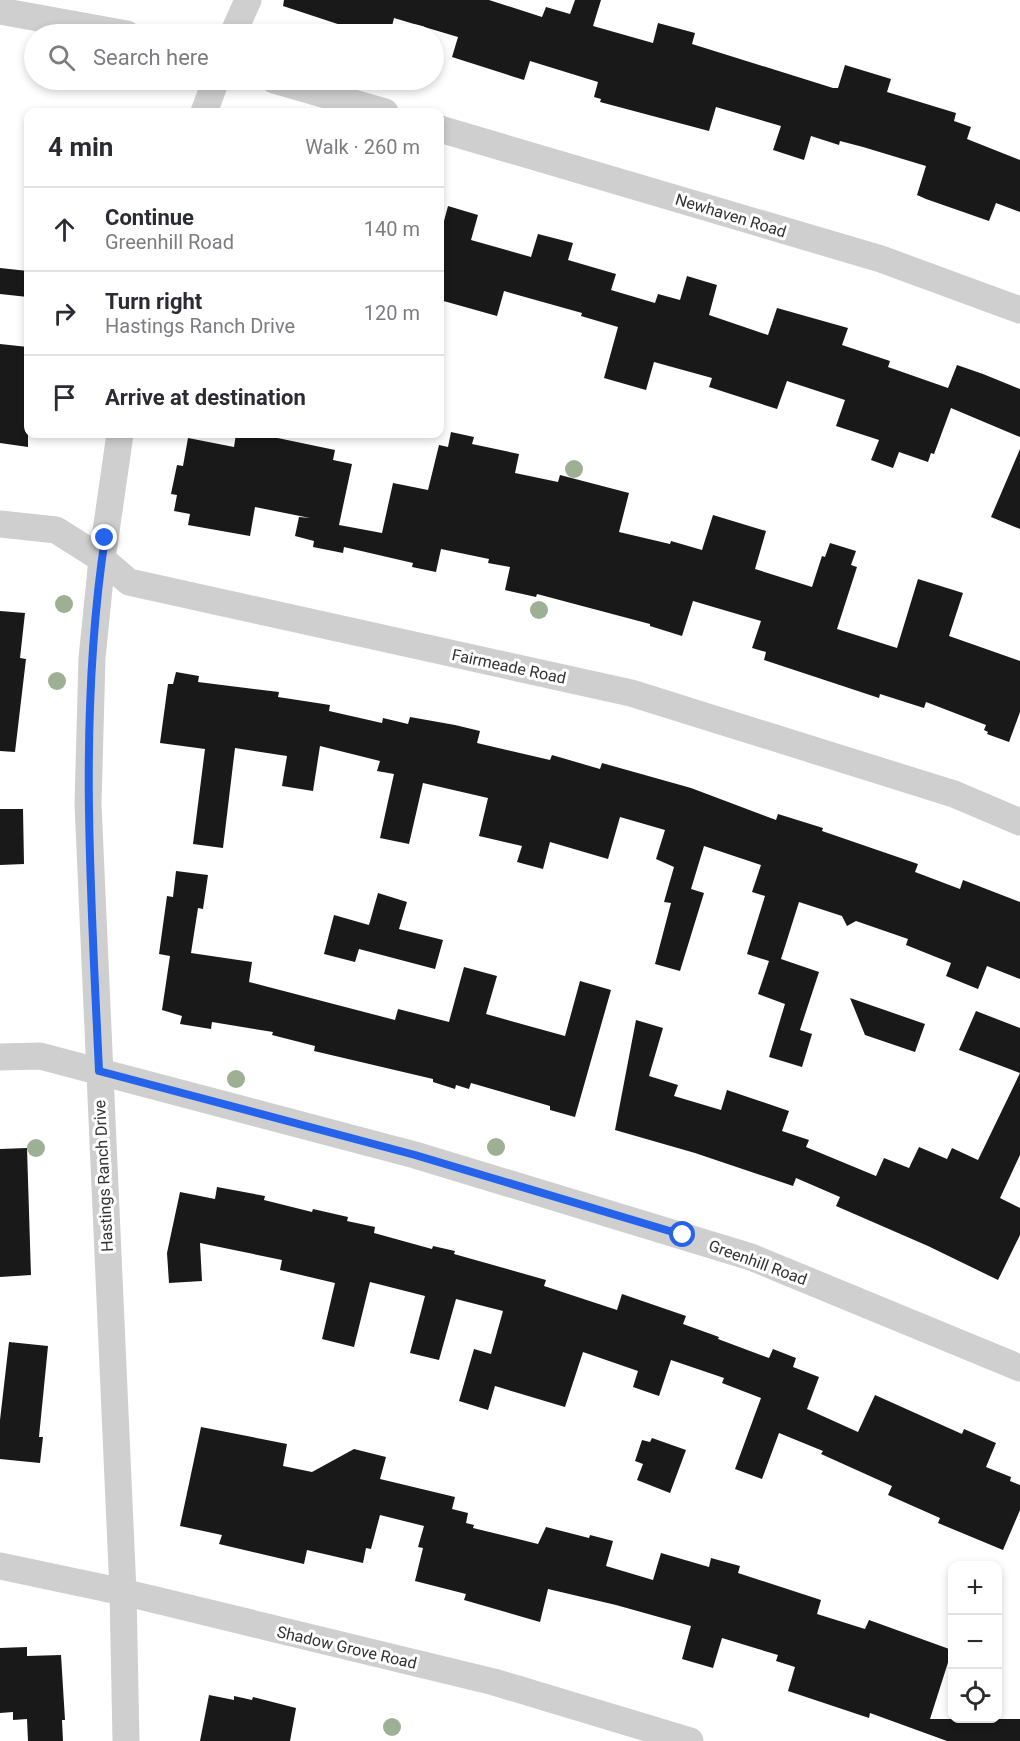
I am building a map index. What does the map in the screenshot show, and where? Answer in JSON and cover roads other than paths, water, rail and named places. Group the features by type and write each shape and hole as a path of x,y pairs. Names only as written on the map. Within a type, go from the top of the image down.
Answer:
{"street":[{"path":"237,24 248,0"},
{"path":"0,10 74,24"},
{"path":"206,108 212,90"},
{"path":"309,90 371,108"},
{"name":"Newhaven Road","path":"444,130 881,260 1020,310"},
{"name":"Hastings Ranch Drive","path":"119,438 102,560 92,658 88,804 123,1592 126,1741"},
{"name":"Fairmeade Road","path":"0,524 56,530 102,560 129,582 632,693 954,794 1020,822"},
{"name":"Greenhill Road","path":"0,1057 40,1056 415,1155 752,1257 1020,1368"},
{"name":"Shadow Grove Road","path":"0,1566 123,1592 494,1682 690,1741"}]}
